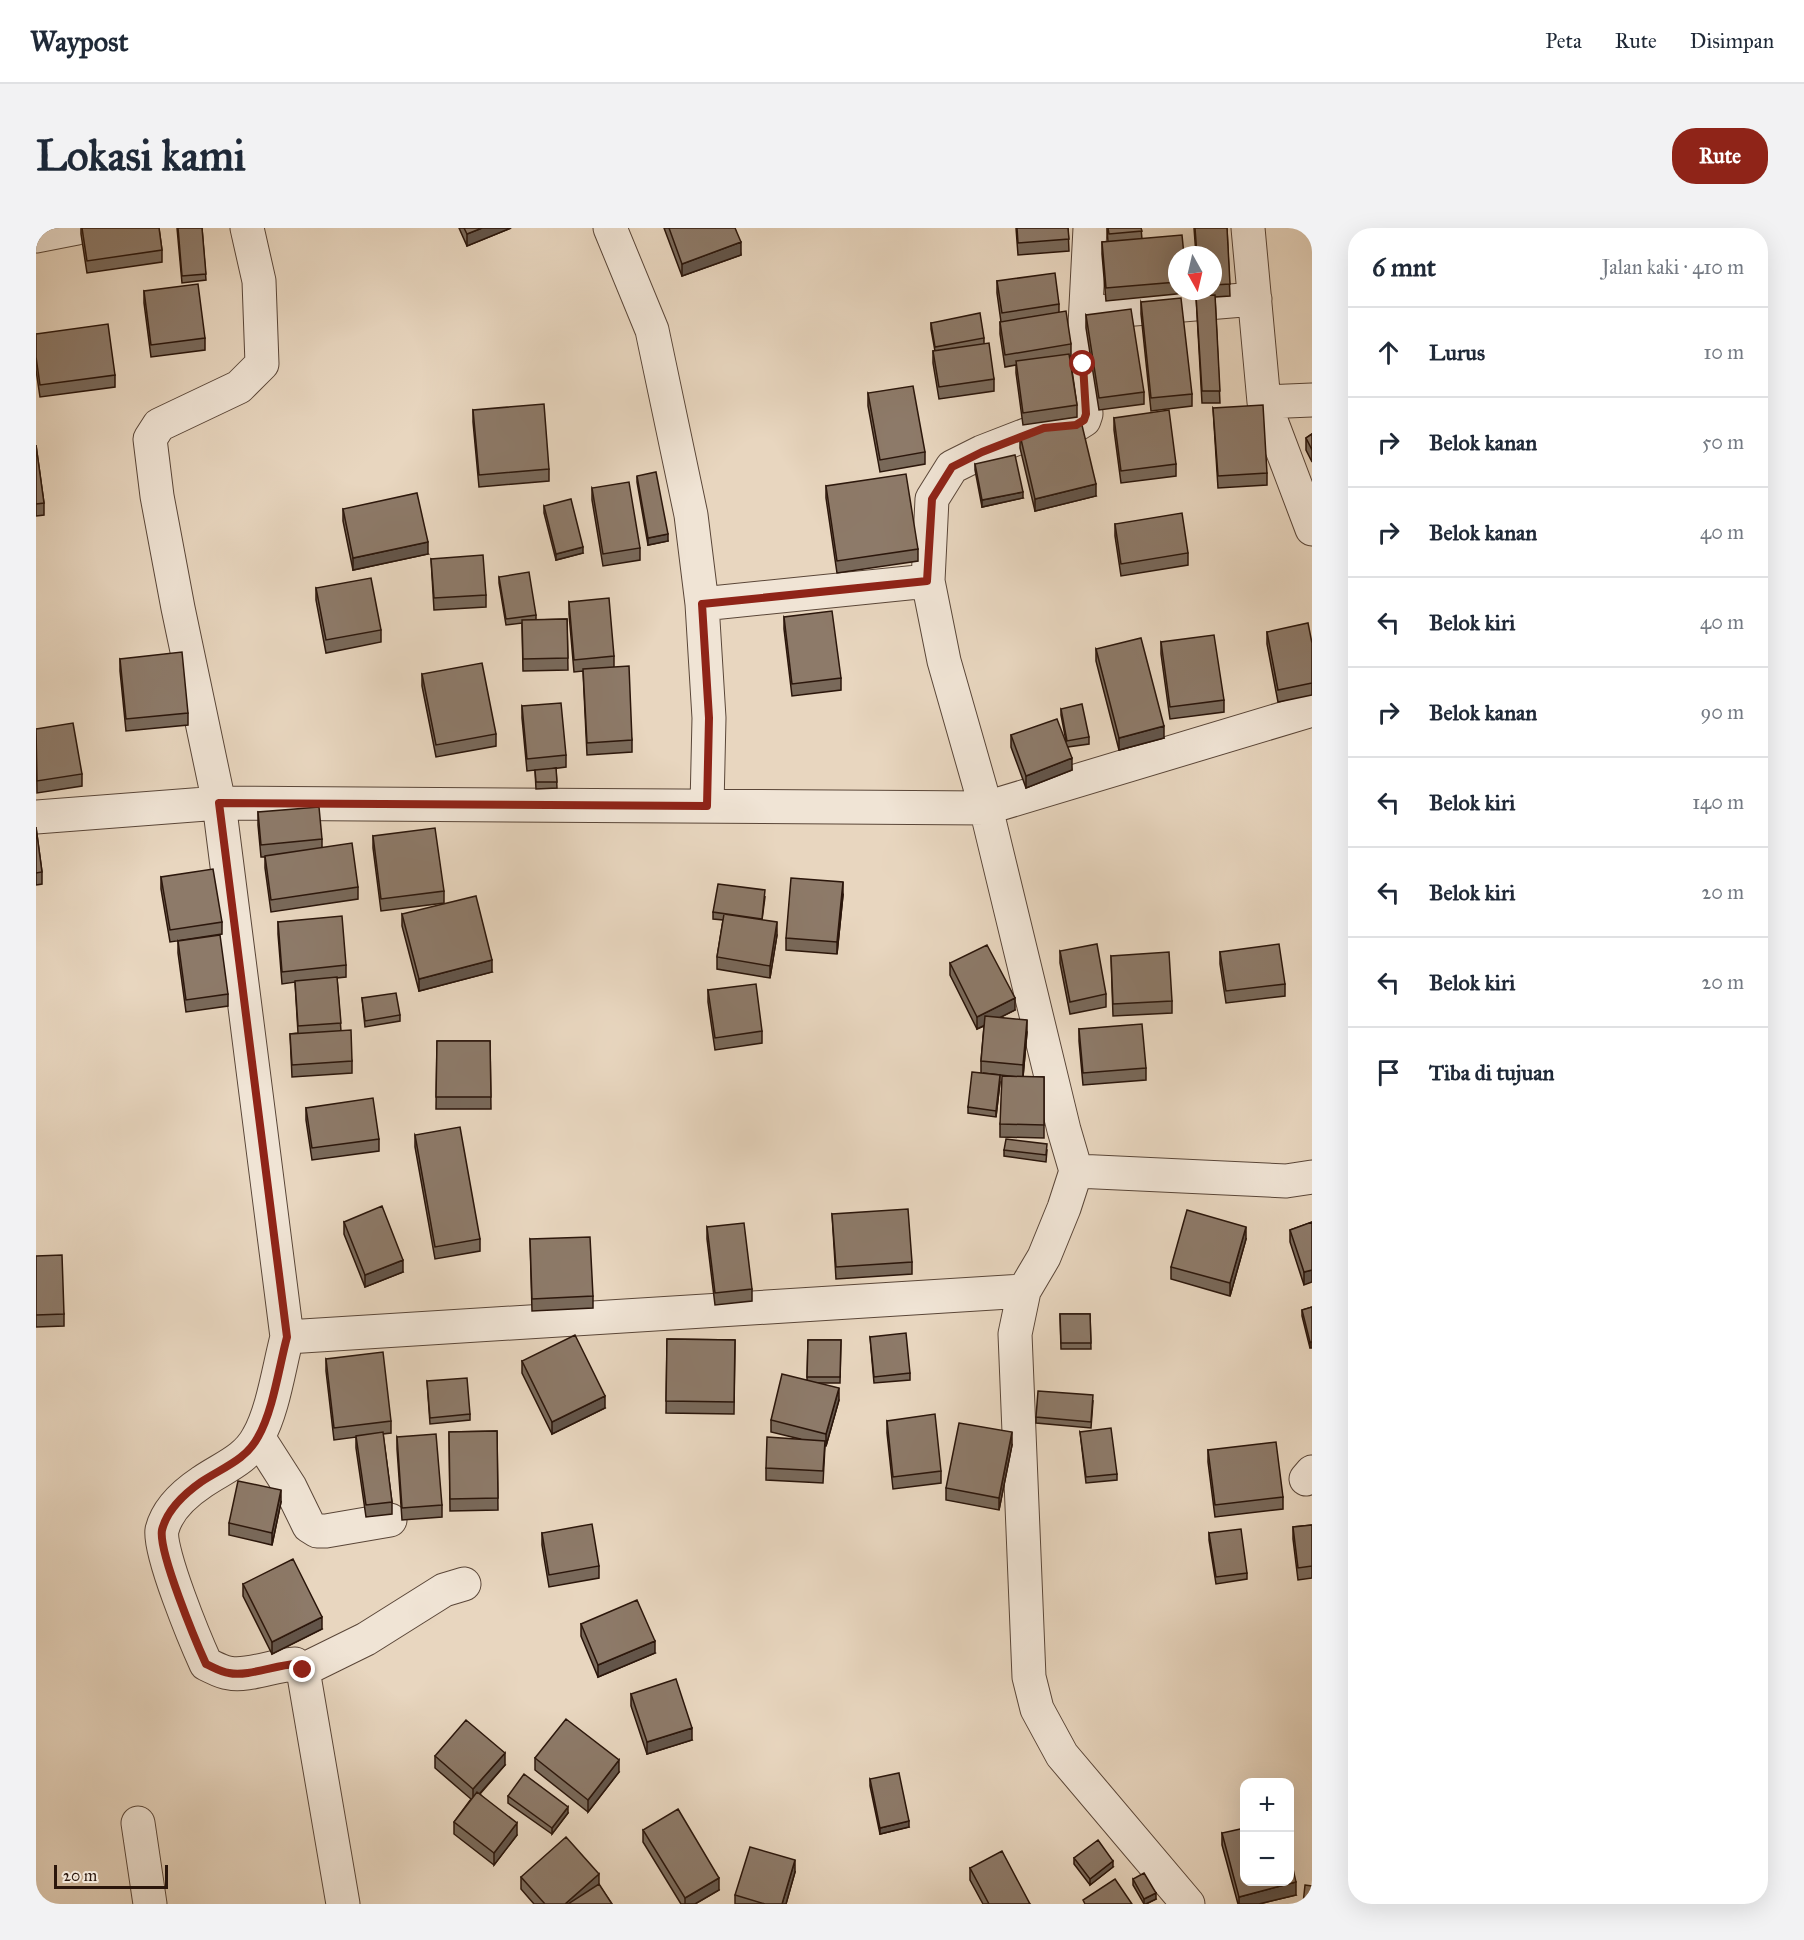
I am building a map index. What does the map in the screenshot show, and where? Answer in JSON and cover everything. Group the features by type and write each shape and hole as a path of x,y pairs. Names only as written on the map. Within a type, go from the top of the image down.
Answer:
{"street":[{"path":"36,236 77,228"},
{"path":"247,228 259,281 262,363 239,387 159,425 150,439 157,496 178,608 219,803 287,1337 266,1419 258,1437 245,1454 201,1482 178,1501 168,1515 162,1533 166,1560 206,1664 229,1674 295,1664 303,1670 343,1904"},
{"path":"610,228 652,330 691,515 702,604 709,718 707,806"},
{"path":"1090,228 1083,364 1086,414 1084,420 1076,425 1044,428 982,452 952,467 932,499 927,581 944,661 986,808 1076,1171 1044,1257 1024,1291 1015,1334 1029,1677 1037,1709 1062,1755 1188,1904"},
{"path":"1248,228 1264,402 1312,529"},
{"path":"1086,313 1255,299"},
{"path":"1264,402 1312,400"},
{"path":"702,604 927,581"},
{"path":"36,817 219,803 986,808 1312,711"},
{"path":"1076,1171 1286,1181 1312,1177"},
{"path":"287,1337 1024,1291"},
{"path":"258,1437 290,1487 309,1526 317,1531 326,1531 390,1520"},
{"path":"303,1670 358,1643 444,1590 464,1584"},
{"path":"138,1823 150,1904"}],"building":[{"path":"82,228 159,228 162,250 87,261"},
{"path":"178,228 202,228 206,274 182,276"},
{"path":"464,228 482,228 467,234"},
{"path":"669,228 735,228 741,242 682,264"},
{"path":"1017,228 1068,228 1069,239 1018,243"},
{"path":"1108,228 1141,228 1142,231 1109,234"},
{"path":"1195,228 1227,228 1230,284 1222,284 1222,246 1196,246"},
{"path":"1182,235 1183,246 1168,246 1168,283 1106,288 1102,242"},
{"path":"1055,273 1059,304 1002,313 997,281"},
{"path":"198,284 205,338 151,345 144,291"},
{"path":"1181,300 1192,394 1151,398 1141,302"},
{"path":"1196,300 1215,300 1220,391 1202,391"},
{"path":"1131,309 1144,392 1099,398 1086,315"},
{"path":"1066,311 1071,344 1005,355 1000,322"},
{"path":"980,313 984,338 935,347 931,323"},
{"path":"108,324 115,375 40,385 36,334"},
{"path":"989,343 994,379 939,387 933,351"},
{"path":"1069,354 1077,405 1023,413 1016,361"},
{"path":"913,386 925,452 880,460 868,393"},
{"path":"544,404 549,469 479,475 473,410"},
{"path":"1263,405 1267,473 1218,476 1213,408"},
{"path":"1169,410 1176,464 1121,471 1114,418"},
{"path":"1081,421 1096,484 1035,499 1020,435"},
{"path":"1312,434 1312,450 1306,438"},
{"path":"36,445 44,503 36,504"},
{"path":"1015,455 1023,492 982,500 975,464"},
{"path":"656,472 668,534 648,538 637,476"},
{"path":"906,474 918,549 837,561 826,486"},
{"path":"629,482 640,548 603,554 592,488"},
{"path":"417,493 428,542 353,558 343,509"},
{"path":"571,499 583,547 556,554 544,506"},
{"path":"1182,513 1188,553 1121,564 1115,524"},
{"path":"483,555 486,595 434,598 431,559"},
{"path":"529,572 536,615 506,619 499,577"},
{"path":"371,578 381,630 326,640 316,588"},
{"path":"609,598 614,656 574,660 569,602"},
{"path":"832,611 841,678 792,684 784,617"},
{"path":"567,619 568,658 523,659 522,620"},
{"path":"1308,623 1312,643 1312,683 1278,690 1267,632"},
{"path":"1214,635 1224,700 1170,707 1161,642"},
{"path":"1141,638 1164,726 1119,738 1096,649"},
{"path":"182,652 188,713 126,719 120,659"},
{"path":"482,663 496,734 436,745 422,674"},
{"path":"629,666 632,740 587,743 583,669"},
{"path":"561,703 566,755 527,759 522,706"},
{"path":"1082,704 1089,737 1067,741 1061,709"},
{"path":"1057,719 1072,758 1026,776 1011,735"},
{"path":"73,723 82,774 37,781 36,729"},
{"path":"556,768 557,782 536,782 535,770"},
{"path":"319,807 322,839 261,845 258,812"},
{"path":"36,827 42,872 36,873"},
{"path":"435,828 444,891 381,899 373,836"},
{"path":"352,843 358,887 271,900 265,856"},
{"path":"213,869 222,922 170,930 161,877"},
{"path":"791,878 843,882 837,942 786,938"},
{"path":"718,884 765,890 762,919 713,912"},
{"path":"476,896 492,960 419,979 402,914"},
{"path":"724,914 777,922 770,966 717,957"},
{"path":"342,916 346,965 282,972 278,922"},
{"path":"220,935 228,994 186,1000 178,941"},
{"path":"1097,944 1106,994 1070,1002 1060,951"},
{"path":"1279,944 1285,984 1226,991 1220,952"},
{"path":"987,945 1015,998 977,1017 950,963"},
{"path":"1169,952 1172,1001 1113,1004 1111,956"},
{"path":"337,977 341,1023 298,1026 295,981"},
{"path":"756,984 762,1031 715,1038 708,990"},
{"path":"396,993 400,1015 365,1021 362,998"},
{"path":"985,1016 1027,1020 1023,1065 981,1061"},
{"path":"1142,1024 1146,1068 1083,1073 1079,1029"},
{"path":"351,1030 352,1061 292,1065 290,1034"},
{"path":"437,1041 490,1041 491,1097 436,1097"},
{"path":"972,1072 1000,1075 996,1111 968,1107"},
{"path":"1002,1076 1044,1077 1044,1125 1000,1124"},
{"path":"373,1098 379,1139 312,1148 306,1108"},
{"path":"460,1127 480,1239 435,1247 415,1135"},
{"path":"1006,1139 1047,1144 1046,1155 1004,1150"},
{"path":"382,1206 403,1260 365,1275 344,1222"},
{"path":"908,1209 912,1262 836,1267 832,1214"},
{"path":"1187,1210 1246,1227 1230,1283 1171,1267"},
{"path":"1312,1222 1312,1270 1304,1272 1290,1230"},
{"path":"744,1223 752,1289 715,1293 707,1227"},
{"path":"590,1237 593,1296 532,1299 530,1239"},
{"path":"62,1255 64,1314 36,1315 36,1256"},
{"path":"1312,1307 1312,1342 1310,1342 1302,1310"},
{"path":"1060,1314 1090,1314 1091,1343 1061,1343"},
{"path":"906,1333 910,1373 874,1377 870,1337"},
{"path":"575,1335 605,1396 552,1422 522,1361"},
{"path":"667,1339 735,1340 734,1402 666,1401"},
{"path":"808,1340 841,1340 840,1377 807,1377"},
{"path":"383,1352 391,1421 334,1428 326,1359"},
{"path":"782,1374 839,1388 826,1434 771,1420"},
{"path":"467,1378 470,1414 430,1418 427,1381"},
{"path":"1038,1391 1093,1395 1091,1422 1036,1417"},
{"path":"935,1414 941,1471 893,1477 887,1421"},
{"path":"959,1423 1012,1432 999,1498 946,1488"},
{"path":"1111,1428 1117,1474 1086,1477 1080,1432"},
{"path":"497,1431 498,1498 450,1499 449,1432"},
{"path":"383,1432 392,1502 366,1505 356,1436"},
{"path":"436,1434 442,1505 402,1508 397,1437"},
{"path":"767,1437 825,1441 823,1471 766,1468"},
{"path":"1276,1442 1283,1497 1215,1505 1208,1450"},
{"path":"238,1481 281,1490 272,1533 229,1523"},
{"path":"592,1524 599,1566 549,1575 542,1533"},
{"path":"1312,1525 1312,1566 1298,1568 1293,1527"},
{"path":"1241,1529 1247,1573 1216,1577 1209,1533"},
{"path":"293,1559 322,1617 272,1642 243,1584"},
{"path":"637,1600 655,1641 598,1665 581,1624"},
{"path":"676,1679 692,1728 647,1742 631,1694"},
{"path":"566,1719 619,1760 588,1800 535,1758"},
{"path":"466,1720 505,1753 473,1789 435,1756"},
{"path":"899,1773 909,1821 880,1828 870,1779"},
{"path":"524,1774 568,1807 552,1828 508,1796"},
{"path":"477,1792 517,1823 494,1853 454,1822"},
{"path":"678,1809 719,1878 685,1898 643,1830"},
{"path":"1240,1829 1240,1886 1281,1886 1239,1897 1222,1833"},
{"path":"566,1837 599,1874 565,1904 545,1904 521,1877"},
{"path":"1098,1840 1113,1861 1090,1879 1074,1858"},
{"path":"750,1847 795,1860 782,1904 765,1904 735,1895"},
{"path":"1002,1851 1030,1904 989,1904 970,1868"},
{"path":"1144,1873 1156,1893 1144,1899 1133,1879"},
{"path":"1115,1879 1132,1904 1085,1904 1083,1900"},
{"path":"599,1884 612,1904 568,1904"},
{"path":"1305,1885 1312,1886 1312,1904 1303,1904"}],"route":[{"path":"303,1670 295,1664 229,1674 206,1664 166,1560 162,1533 168,1515 178,1501 201,1482 245,1454 258,1438 266,1419 287,1337 219,803 707,806 709,718 702,604 927,581 932,499 952,467 982,452 1044,428 1076,425 1084,420 1086,414 1083,364"}]}
